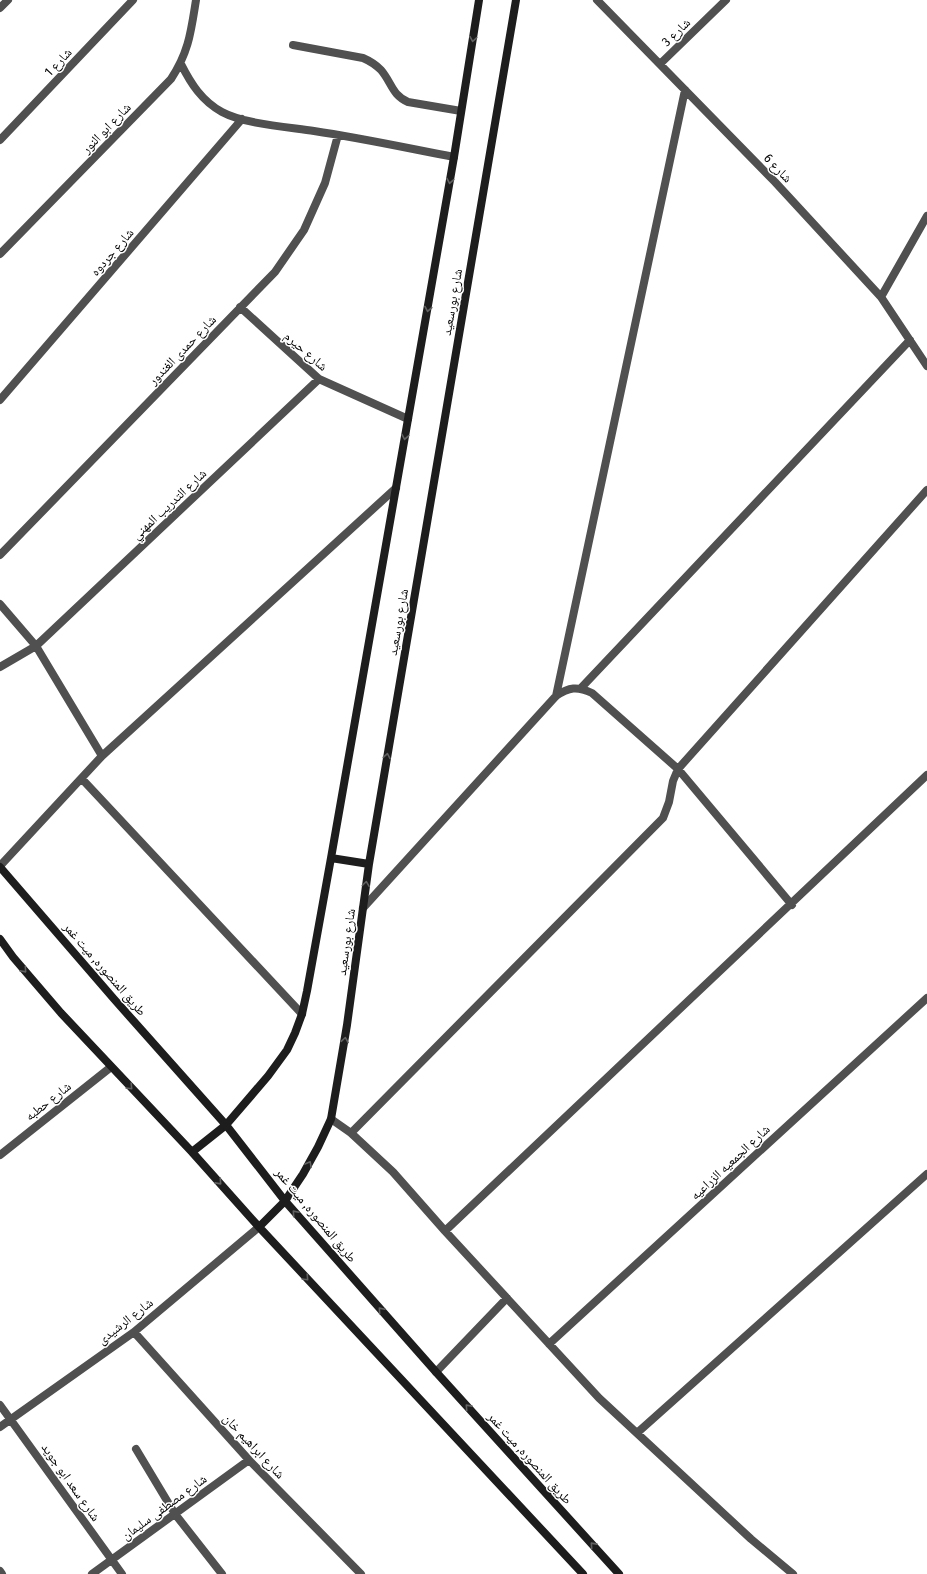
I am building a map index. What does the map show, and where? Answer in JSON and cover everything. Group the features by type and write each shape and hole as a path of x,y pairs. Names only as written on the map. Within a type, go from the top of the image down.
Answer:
{"street":[{"path":"0,8 8,0"},
{"name":"شارع 1","path":"0,140 133,0"},
{"name":"شارع ابو النور","path":"0,254 171,79 181,64 188,45 196,0"},
{"name":"شارع بورسعيد","path":"192,1152 226,1125 268,1076 287,1050 302,1014 331,858 454,157 479,0"},
{"name":"شارع بورسعيد","path":"259,1227 285,1201 311,1161 331,1119 347,1025 369,864 516,0"},
{"name":"شارع 6","path":"597,0 775,182 881,297 927,366"},
{"name":"شارع 3","path":"660,64 726,0"},
{"path":"293,45 363,58 372,62 380,69 395,93 401,99 408,102 461,111"},
{"path":"181,64 190,84 204,100 222,112 242,119 454,157"},
{"path":"556,696 686,90"},
{"name":"شارع جردوه","path":"0,400 242,119"},
{"name":"شارع حمدى الغندور","path":"0,555 275,272 304,230 325,183 338,135"},
{"path":"881,297 927,216"},
{"name":"شارع حيرم","path":"240,308 319,379 408,419"},
{"path":"581,688 910,340"},
{"name":"شارع التدريب المهني","path":"0,667 36,646 319,379"},
{"path":"0,867 102,756 396,488"},
{"path":"351,1133 663,818 670,802 673,781 678,769 927,490"},
{"path":"0,604 36,646 102,756"},
{"path":"363,908 556,696 564,691 581,688 592,693 678,769 792,904"},
{"path":"445,1231 927,775"},
{"path":"82,779 302,1014"},
{"path":"331,858 369,864"},
{"name":"طريق المنصوره, ميت غمر","path":"0,867 226,1125 285,1201 436,1372 619,1574"},
{"path":"0,939 13,957 61,1013 192,1152 259,1227 583,1574"},
{"name":"شارع الجمعيه الزراعيه","path":"549,1344 927,998"},
{"name":"شارع حطبه","path":"0,1155 111,1067"},
{"path":"331,1119 351,1133 393,1172 445,1231 599,1398 751,1539 793,1574"},
{"path":"637,1433 927,1174"},
{"name":"شارع الرشيدى","path":"0,1427 134,1332 259,1227"},
{"path":"436,1372 507,1298"},
{"name":"شارع ابراهيم خان","path":"134,1332 249,1460 360,1574"},
{"name":"شارع سعد ابو جويد","path":"0,1404 122,1574"},
{"path":"136,1449 175,1514 222,1574"},
{"name":"شارع مصطفى سليمان","path":"92,1574 249,1460"}]}
